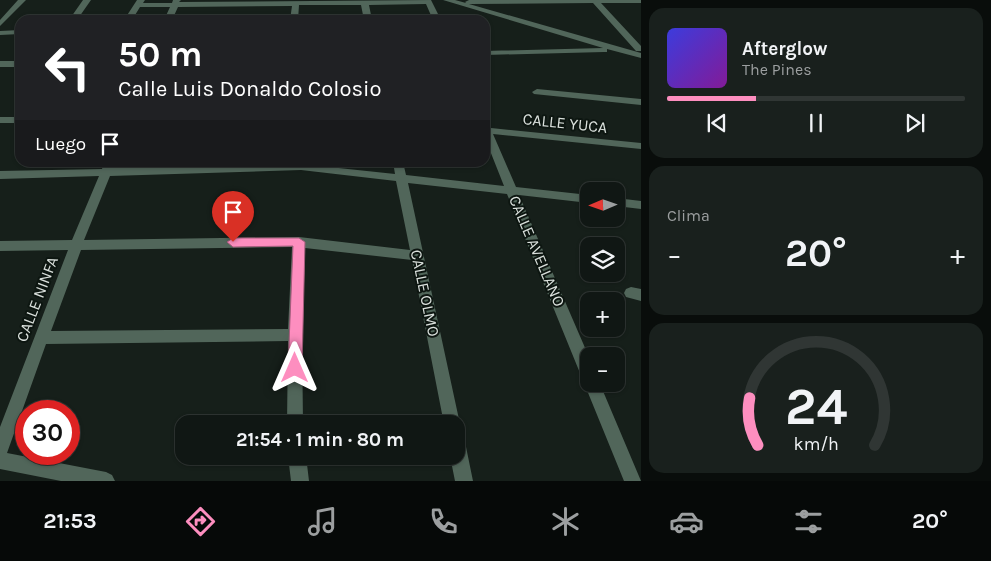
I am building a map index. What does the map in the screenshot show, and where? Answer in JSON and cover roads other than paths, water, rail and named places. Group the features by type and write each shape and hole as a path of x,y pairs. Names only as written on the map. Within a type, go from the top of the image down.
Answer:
{"street":[{"path":"0,24 22,0"},
{"path":"76,15 87,0"},
{"path":"295,15 296,1"},
{"path":"364,1 367,15"},
{"path":"131,15 139,2 427,1 434,15"},
{"path":"450,1 641,1"},
{"path":"450,1 617,50"},
{"path":"595,1 640,52"},
{"path":"170,15 176,2"},
{"path":"0,33 15,32"},
{"path":"490,53 617,50 640,52"},
{"path":"0,76 5,64"},
{"path":"537,92 641,102"},
{"path":"0,120 15,120"},
{"name":"CALLE YUCA","path":"490,129 641,146"},
{"name":"CALLE AVELLANO","path":"490,139 580,354"},
{"path":"0,175 108,167 300,168 580,199"},
{"name":"CALLE NINFA","path":"0,449 40,338 108,167"},
{"name":"CALLE OLMO","path":"399,167 450,415"},
{"path":"625,203 641,205"},
{"path":"295,415 295,335 299,242"},
{"path":"0,246 299,242 417,256"},
{"path":"40,338 295,335"},
{"path":"595,392 633,481"},
{"path":"0,460 106,481"},
{"path":"298,465 300,481"},
{"path":"461,465 464,481"}]}
